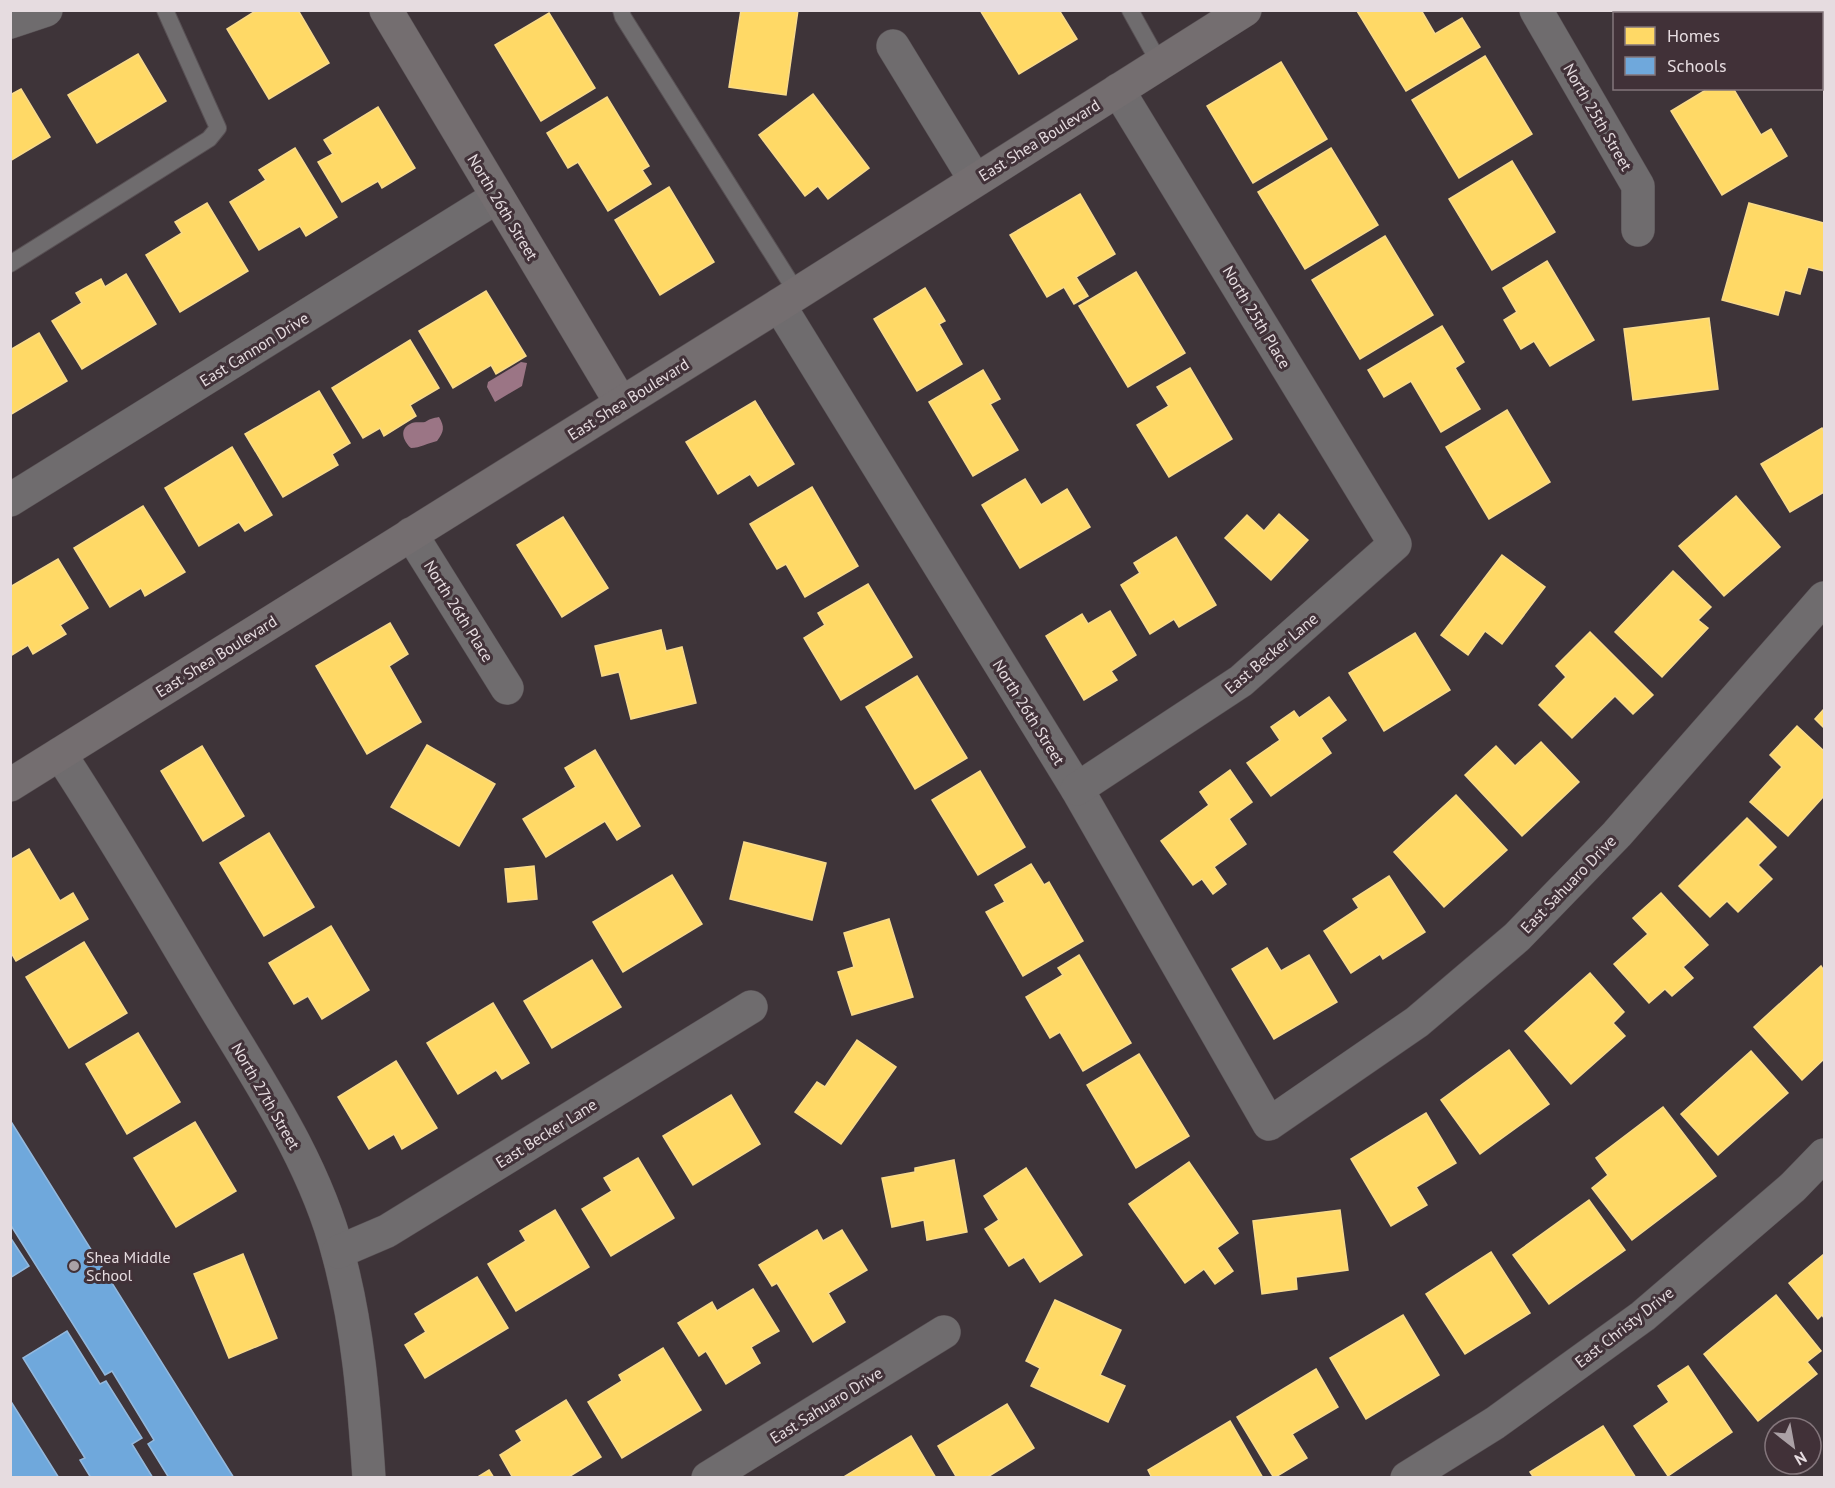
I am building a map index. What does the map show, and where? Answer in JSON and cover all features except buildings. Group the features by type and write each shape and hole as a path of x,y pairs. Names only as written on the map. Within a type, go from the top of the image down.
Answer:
{"street":[{"path":"10,22 46,10"},
{"name":"North 26th Street","path":"386,10 621,403"},
{"name":"East Shea Boulevard","path":"10,785 788,299 1245,10"},
{"name":"North 25th Street","path":"1536,10 1638,186 1638,230"},
{"path":"892,46 975,180"},
{"name":"North 25th Place","path":"1118,90 1395,544"},
{"name":"East Cannon Drive","path":"10,501 497,197"},
{"name":"North 26th Street","path":"788,299 1077,789 1269,1124"},
{"name":"North 26th Place","path":"411,534 507,688"},
{"name":"East Becker Lane","path":"1077,789 1242,681 1395,544"},
{"name":"East Sahuaro Drive","path":"1269,1124 1417,1023 1517,937 1617,834 1824,598"},
{"name":"North 27th Street","path":"60,754 93,805 281,1119 317,1193 338,1252 358,1353 369,1478"},
{"name":"East Becker Lane","path":"338,1252 387,1231 751,1007"},
{"name":"East Christy Drive","path":"1407,1478 1495,1423 1643,1316 1793,1187 1824,1155"},
{"name":"East Sahuaro Drive","path":"708,1478 944,1332"}],"lane":[{"path":"10,264 209,139 218,128 165,10"},
{"path":"621,10 622,17 788,299"},
{"path":"1130,10 1160,64"}],"shaded area":[{"path":"521,362 527,363 522,386 495,402 487,387 488,382"},
{"path":"439,417 443,429 437,441 411,448 403,435 404,429 412,423 425,422"}],"place":[{"name":"Shea Middle School","path":"74,1266"}]}
